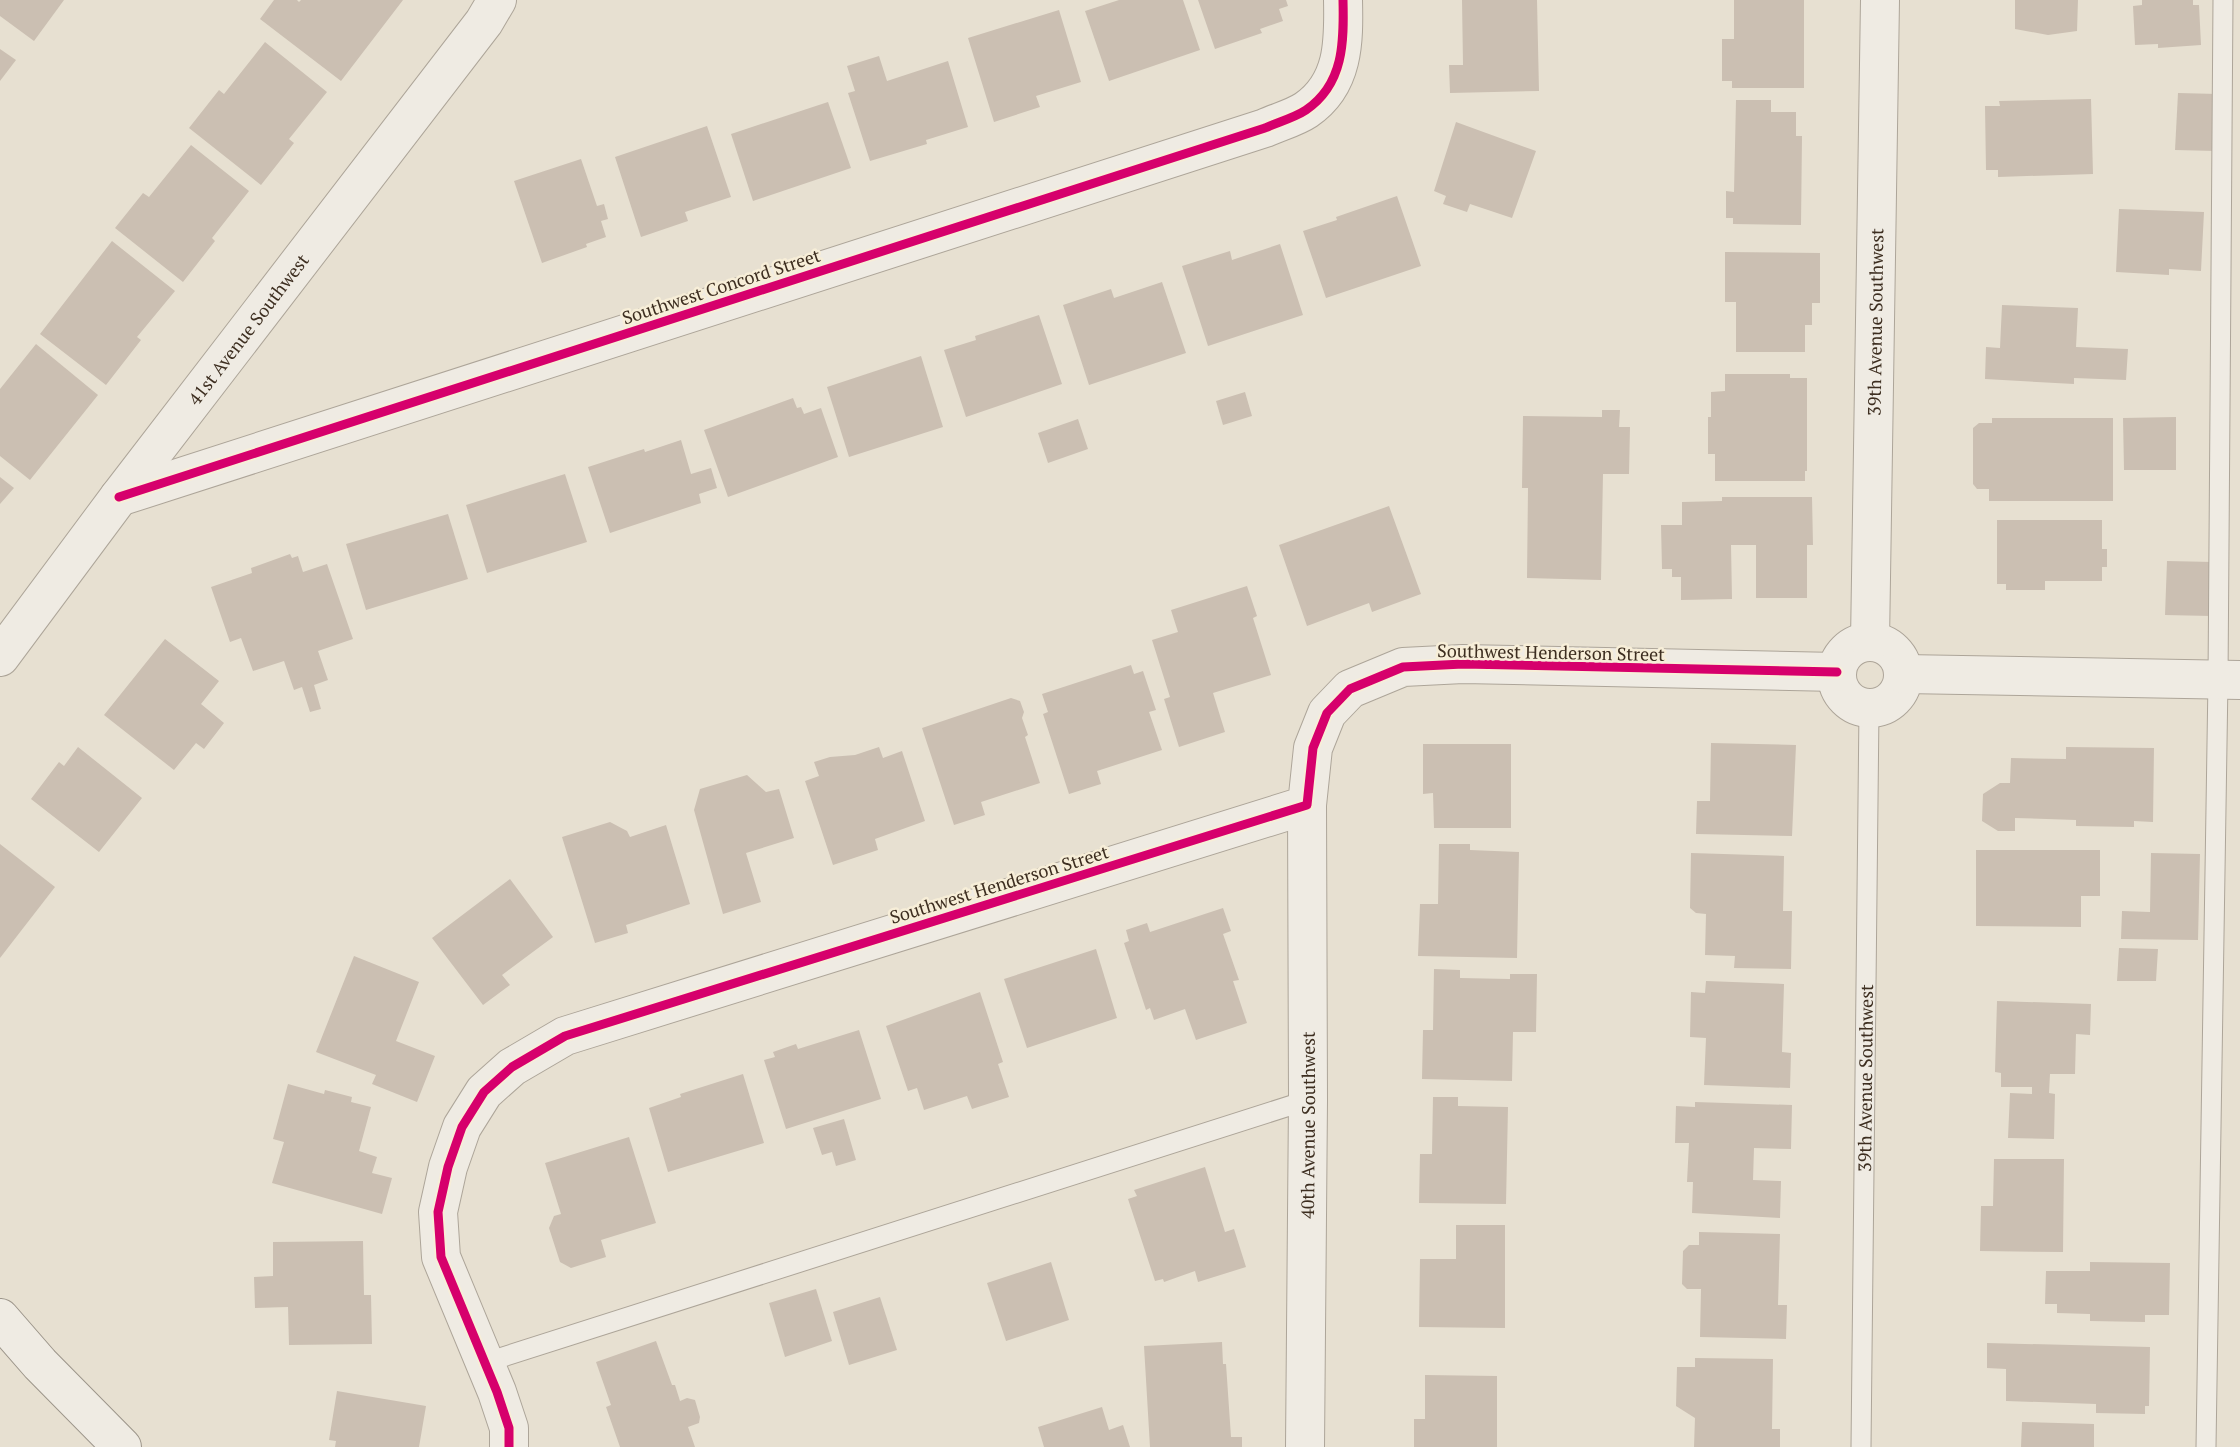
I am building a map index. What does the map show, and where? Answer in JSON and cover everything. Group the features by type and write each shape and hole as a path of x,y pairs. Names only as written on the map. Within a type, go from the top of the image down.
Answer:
{"street":[{"name":"41st Avenue Southwest","path":"0,657 119,497 476,33 497,0"},
{"name":"Southwest Concord Street","path":"119,497 1265,128 1304,112 1326,93 1344,42 1343,0"},
{"name":"39th Avenue Southwest","path":"1870,642 1880,0"},
{"path":"1870,642 1886,646 1895,652 1901,661 1904,674 1900,692 1894,699 1884,706 1869,709 1850,702 1842,694 1837,672 1847,651 1856,645 1870,642"},
{"name":"Southwest Henderson Street","path":"509,1447 509,1428 440,1257 438,1212 448,1167 462,1127 484,1092 512,1067 565,1036 1307,805 1313,748 1327,713 1350,689 1403,667 1463,664 1837,672"},
{"path":"1904,674 2229,680"},
{"name":"40th Avenue Southwest","path":"1305,1447 1307,805"},
{"path":"0,1318 40,1364 122,1447"}],"lane":[{"path":"2206,1447 2229,680 2223,0"},
{"name":"39th Avenue Southwest","path":"1861,1447 1869,709"},
{"path":"484,1363 1308,1100"}],"building":[{"path":"0,0 64,0 34,41 0,16"},
{"path":"274,0 403,0 341,81 260,19"},
{"path":"1119,0 1183,0 1200,50 1109,81 1085,11"},
{"path":"1198,0 1286,0 1288,6 1279,9 1283,21 1260,29 1262,33 1215,49"},
{"path":"1462,0 1537,0 1539,91 1450,93 1449,65 1463,65"},
{"path":"1734,0 1804,0 1804,88 1732,88 1732,81 1722,81 1722,39 1734,39"},
{"path":"2015,0 2078,0 2077,31 2048,35 2015,29"},
{"path":"2142,0 2193,0 2193,5 2199,5 2201,45 2158,48 2158,44 2135,45 2133,6 2142,5"},
{"path":"1059,10 1081,82 1036,96 1040,107 994,122 968,38"},
{"path":"265,42 327,92 289,139 294,143 261,185 189,128 219,90 224,94"},
{"path":"0,49 16,60 0,81"},
{"path":"879,56 887,81 948,61 968,127 926,140 927,144 870,161 848,93 855,91 847,66"},
{"path":"2178,93 2218,94 2216,151 2175,150"},
{"path":"2091,99 2093,174 1998,177 1998,170 1986,170 1985,106 2000,106 1999,101"},
{"path":"1736,100 1771,100 1771,112 1796,112 1796,136 1802,136 1801,225 1733,224 1733,218 1726,218 1726,191 1734,192"},
{"path":"828,102 851,168 753,201 731,134"},
{"path":"1456,122 1536,151 1512,218 1470,204 1467,212 1443,204 1446,196 1434,191"},
{"path":"707,126 731,197 685,212 688,221 641,237 615,157"},
{"path":"191,145 249,191 212,238 215,241 183,282 115,228 143,193 149,197"},
{"path":"581,159 597,206 604,204 608,219 601,221 606,237 586,244 587,247 542,263 514,181"},
{"path":"1397,196 1421,266 1326,298 1303,231"},
{"path":"2119,209 2204,212 2201,271 2169,269 2169,275 2116,272"},
{"path":"112,241 175,291 137,337 141,340 106,385 40,334"},
{"path":"1280,244 1303,315 1208,346 1182,266 1230,251 1232,260"},
{"path":"1725,252 1820,253 1820,303 1812,303 1812,325 1805,325 1805,352 1736,352 1736,302 1725,302"},
{"path":"1162,282 1186,353 1089,385 1063,305 1111,289 1114,298"},
{"path":"2002,305 2078,308 2076,347 2128,349 2126,380 2074,378 2074,384 1985,379 1986,347 2000,348"},
{"path":"1039,315 1062,384 966,417 944,350 976,340 975,336"},
{"path":"36,344 98,395 30,480 0,456 0,389"},
{"path":"921,356 943,427 849,457 827,387"},
{"path":"1725,374 1790,374 1790,378 1807,378 1805,481 1715,481 1715,454 1708,454 1708,417 1711,417 1711,392 1725,391"},
{"path":"1245,392 1252,416 1223,425 1216,401"},
{"path":"793,398 797,408 801,407 804,414 821,408 838,457 728,497 704,430"},
{"path":"1602,410 1620,410 1619,427 1630,427 1629,474 1603,474 1601,580 1527,578 1528,488 1522,488 1523,416 1602,417"},
{"path":"2176,417 2176,470 2124,470 2123,418"},
{"path":"1992,418 2113,418 2113,501 1989,501 1989,489 1977,489 1973,484 1973,428 1979,423 1992,423"},
{"path":"1078,419 1088,449 1048,463 1038,433"},
{"path":"681,440 691,474 711,468 717,488 699,494 701,503 610,533 588,467"},
{"path":"565,474 587,542 487,573 466,505"},
{"path":"0,477 14,488 0,504"},
{"path":"1722,497 1812,497 1813,545 1807,545 1807,598 1756,598 1756,545 1731,545 1732,599 1681,600 1681,577 1672,577 1672,569 1662,569 1661,525 1682,525 1682,502 1722,501"},
{"path":"1389,506 1421,594 1372,612 1369,603 1307,626 1279,545"},
{"path":"448,514 468,579 366,610 346,544"},
{"path":"1997,520 2102,520 2102,549 2107,549 2107,567 2102,567 2102,581 2045,581 2045,590 2006,590 2006,584 1997,584"},
{"path":"290,554 292,558 298,556 303,572 327,564 353,639 318,651 328,680 314,685 321,709 310,712 302,687 294,690 284,661 253,671 241,638 230,642 211,587 252,573 251,568"},
{"path":"2167,561 2213,562 2211,616 2165,615"},
{"path":"1247,586 1257,616 1253,618 1271,675 1213,693 1225,732 1179,747 1164,699 1170,697 1152,640 1178,632 1171,610"},
{"path":"165,639 219,681 201,704 224,723 204,749 196,743 174,770 104,715"},
{"path":"1131,665 1134,674 1143,671 1156,710 1149,712 1162,750 1097,771 1101,784 1069,794 1043,714 1048,712 1042,694"},
{"path":"1011,698 1020,701 1024,712 1022,718 1028,735 1025,737 1040,783 981,802 985,815 954,825 922,728"},
{"path":"1711,743 1796,745 1792,836 1696,834 1697,801 1710,801"},
{"path":"1423,744 1511,744 1511,828 1434,828 1433,793 1423,794"},
{"path":"78,747 142,798 99,852 31,799 59,762 64,766"},
{"path":"879,747 883,758 902,751 925,821 875,839 878,850 833,865 805,781 819,776 814,762 830,757 855,755"},
{"path":"2066,747 2154,748 2153,822 2134,821 2134,827 2076,826 2076,820 2015,818 2015,831 1998,831 1982,821 1983,794 2000,783 2010,783 2011,758 2066,759"},
{"path":"747,775 766,792 779,789 794,838 746,853 761,902 723,914 694,810 700,789"},
{"path":"610,822 627,831 630,837 666,825 690,904 626,925 628,933 595,943 562,837"},
{"path":"0,844 55,887 0,958"},
{"path":"1439,844 1470,844 1470,850 1519,852 1517,958 1418,956 1420,904 1438,904"},
{"path":"1976,850 2100,850 2100,896 2081,896 2081,927 1976,926"},
{"path":"1691,853 1784,856 1783,911 1792,911 1791,969 1734,968 1735,956 1705,955 1706,914 1696,913 1690,908"},
{"path":"2151,853 2200,854 2198,940 2121,939 2122,911 2150,912"},
{"path":"510,879 553,937 502,975 510,985 483,1005 432,938"},
{"path":"1223,908 1231,931 1223,934 1239,980 1233,981 1247,1023 1196,1040 1185,1009 1154,1020 1150,1008 1146,1010 1124,943 1129,941 1126,930 1147,923 1150,932"},
{"path":"2119,948 2158,949 2156,981 2117,981"},
{"path":"1096,949 1117,1018 1027,1048 1004,979"},
{"path":"354,956 419,982 396,1041 435,1056 417,1102 372,1084 376,1075 316,1052"},
{"path":"1434,969 1460,970 1460,978 1510,979 1510,974 1537,974 1536,1032 1513,1032 1512,1081 1422,1079 1423,1030 1433,1030"},
{"path":"1706,981 1784,984 1782,1052 1791,1053 1790,1088 1704,1085 1706,1038 1690,1037 1691,992 1705,993"},
{"path":"980,992 1003,1062 998,1064 1009,1097 972,1109 967,1096 924,1110 917,1088 908,1091 886,1026"},
{"path":"1997,1001 2091,1004 2090,1035 2076,1034 2075,1074 2050,1074 2049,1093 2055,1094 2054,1139 2008,1138 2010,1093 2032,1094 2032,1087 2001,1087 2001,1073 1995,1072"},
{"path":"859,1030 881,1099 786,1129 764,1060 775,1057 773,1052 796,1044 798,1049"},
{"path":"743,1074 764,1143 668,1172 649,1108 681,1097 680,1094"},
{"path":"288,1084 324,1094 325,1090 352,1097 351,1102 371,1107 359,1151 377,1157 372,1173 392,1178 382,1214 272,1183 284,1142 273,1139"},
{"path":"1433,1097 1458,1097 1458,1106 1508,1107 1506,1204 1419,1203 1420,1154 1432,1154"},
{"path":"1695,1102 1792,1105 1791,1149 1754,1148 1753,1180 1781,1181 1780,1218 1692,1213 1693,1182 1687,1182 1689,1143 1675,1143 1676,1106 1695,1107"},
{"path":"844,1119 856,1160 836,1166 832,1152 822,1155 813,1128"},
{"path":"629,1137 656,1223 601,1240 606,1257 571,1268 560,1262 549,1228 554,1216 561,1214 545,1163"},
{"path":"1994,1159 2064,1159 2063,1252 1980,1251 1981,1206 1993,1206"},
{"path":"1205,1167 1225,1232 1234,1229 1246,1267 1198,1282 1195,1271 1164,1282 1163,1279 1155,1281 1128,1199 1137,1196 1134,1190"},
{"path":"1456,1225 1505,1225 1505,1328 1419,1327 1420,1259 1456,1259"},
{"path":"1699,1232 1780,1234 1778,1305 1787,1305 1786,1339 1700,1337 1701,1289 1687,1289 1682,1284 1683,1251 1689,1245 1699,1245"},
{"path":"363,1241 364,1295 371,1295 372,1344 289,1345 288,1307 255,1308 254,1277 273,1276 273,1242"},
{"path":"1051,1262 1069,1320 1006,1341 987,1283"},
{"path":"2090,1262 2170,1263 2169,1315 2145,1315 2145,1322 2090,1321 2090,1314 2057,1313 2057,1304 2045,1304 2046,1271 2090,1271"},
{"path":"816,1289 832,1341 785,1357 769,1303"},
{"path":"880,1297 897,1350 849,1365 833,1312"},
{"path":"656,1341 680,1401 687,1398 695,1400 699,1423 688,1427 695,1447 620,1447 606,1407 611,1405 596,1362"},
{"path":"1222,1342 1231,1437 1242,1437 1242,1447 1150,1447 1144,1346"},
{"path":"1987,1343 2150,1347 2149,1406 2145,1406 2145,1414 2096,1413 2096,1404 2006,1401 2006,1369 1987,1368"},
{"path":"1695,1358 1773,1359 1772,1429 1780,1429 1780,1447 1694,1447 1695,1418 1676,1406 1677,1367 1695,1367"},
{"path":"1425,1375 1497,1376 1497,1447 1414,1447 1414,1419 1425,1419"},
{"path":"337,1391 426,1406 419,1447 335,1447 336,1441 329,1440"},
{"path":"1102,1407 1109,1430 1123,1425 1130,1447 1044,1447 1038,1427"},
{"path":"2022,1422 2094,1424 2094,1447 2021,1447"}],"cycle path":[{"path":"119,497 1291,118 1319,100 1335,75 1342,46 1343,0"},
{"path":"509,1447 509,1428 497,1392 441,1257 438,1212 448,1167 462,1127 484,1092 512,1067 565,1036 1307,805 1313,748 1327,713 1350,689 1403,667 1463,664 1837,672"}]}
